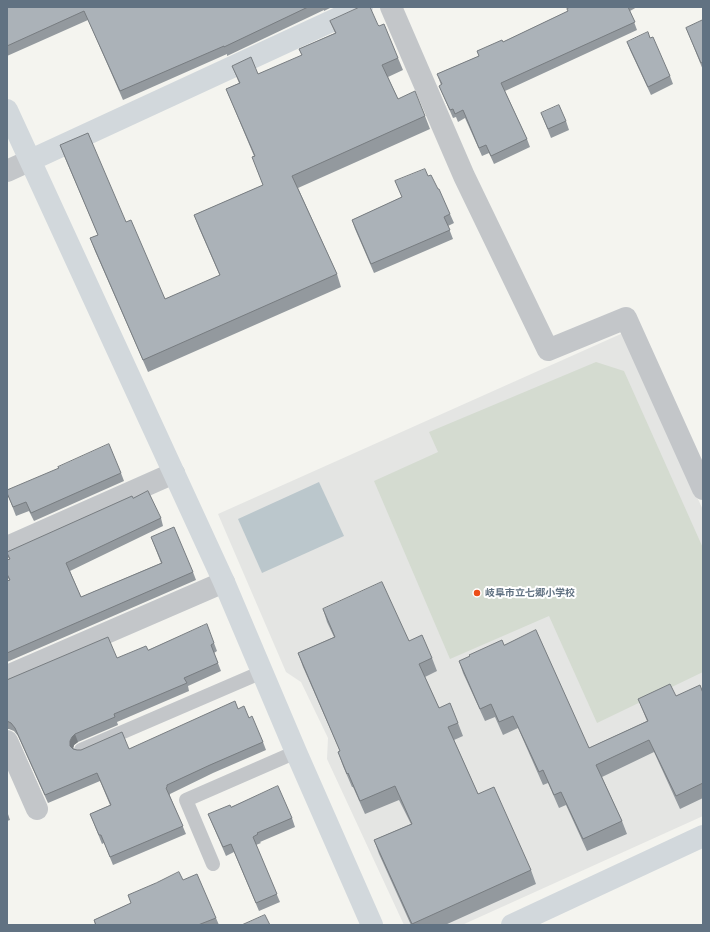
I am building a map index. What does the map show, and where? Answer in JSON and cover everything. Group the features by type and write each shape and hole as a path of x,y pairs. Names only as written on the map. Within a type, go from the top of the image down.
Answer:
{"street":[{"path":"7,171 362,7"},
{"path":"391,7 464,176 548,350 626,318 703,489"},
{"path":"7,110 224,582 296,752 372,925"},
{"path":"7,547 174,473"},
{"path":"7,676 224,582"},
{"path":"7,741 38,809"},
{"path":"512,925 703,836"}],"lane":[{"path":"81,750 262,672"},
{"path":"213,864 186,800 296,752"}],"shaded area":[{"name":"岐阜市立七郷小学校","path":"623,333 703,510 703,816 462,925 404,925 327,759 328,738 301,682 286,672 218,514"},
{"path":"596,362 624,371 703,548 703,672 597,723 549,616 450,659 374,481 438,452 429,432"},
{"path":"319,482 344,536 262,573 238,519"}],"building":[{"path":"7,7 308,7 224,47 120,91 84,11 7,46"},
{"path":"360,7 370,7 378,25 384,24 398,58 382,65 398,99 415,91 425,116 292,176 337,274 143,360 90,238 98,235 60,145 88,133 126,222 131,220 165,299 220,275 194,215 263,185 252,157 255,156 226,89 240,83 232,66 251,57 258,74 302,55 299,49 336,33 330,21"},
{"path":"571,7 628,7 635,22 501,83 527,139 491,156 486,145 479,148 463,110 455,114 453,109 450,110 439,86 442,84 437,74 479,56 477,51 502,40 503,42 568,11 567,9"},
{"path":"703,20 703,62 701,63 686,28"},
{"path":"648,32 650,38 653,37 670,76 648,87 627,42"},
{"path":"559,105 566,121 548,129 541,113"},
{"path":"425,169 428,176 431,175 439,189 450,214 444,217 450,230 371,264 352,220 402,197 395,181"},
{"path":"109,444 121,473 31,513 26,502 13,507 7,490 59,468 58,467"},
{"path":"148,491 161,518 66,563 81,597 162,563 151,537 174,527 193,572 7,653 7,581 10,580 7,574 7,560 10,559 7,552 132,496 133,498"},
{"path":"382,582 409,641 422,635 432,658 419,664 439,708 450,703 458,723 448,727 478,794 494,787 531,870 412,924 374,840 412,824 395,786 360,801 348,773 347,774 338,752 340,751 298,653 335,637 323,609"},
{"path":"207,624 214,643 211,645 218,663 184,678 187,683 114,714 115,717 75,734 70,741 70,746 73,749 81,750 122,732 129,749 235,701 238,709 244,706 249,718 252,716 263,742 167,785 166,788 183,826 110,857 90,814 111,805 97,773 45,795 15,728 7,721 7,680 108,637 117,658 146,646 148,650"},
{"path":"536,630 589,748 648,721 638,699 670,684 676,696 700,685 703,693 703,783 676,796 649,740 596,765 622,821 583,839 561,792 554,795 543,770 539,772 513,716 499,722 491,704 480,709 459,661 502,640 504,645"},
{"path":"278,786 292,818 257,833 258,834 253,837 277,894 256,903 231,844 223,847 208,814 230,805 231,807"},
{"path":"179,872 183,880 197,874 216,918 198,925 96,925 94,920 131,903 128,895"},
{"path":"265,915 270,925 242,925"}],"place":[{"name":"岐阜市立七郷小学校","path":"477,593"}]}
